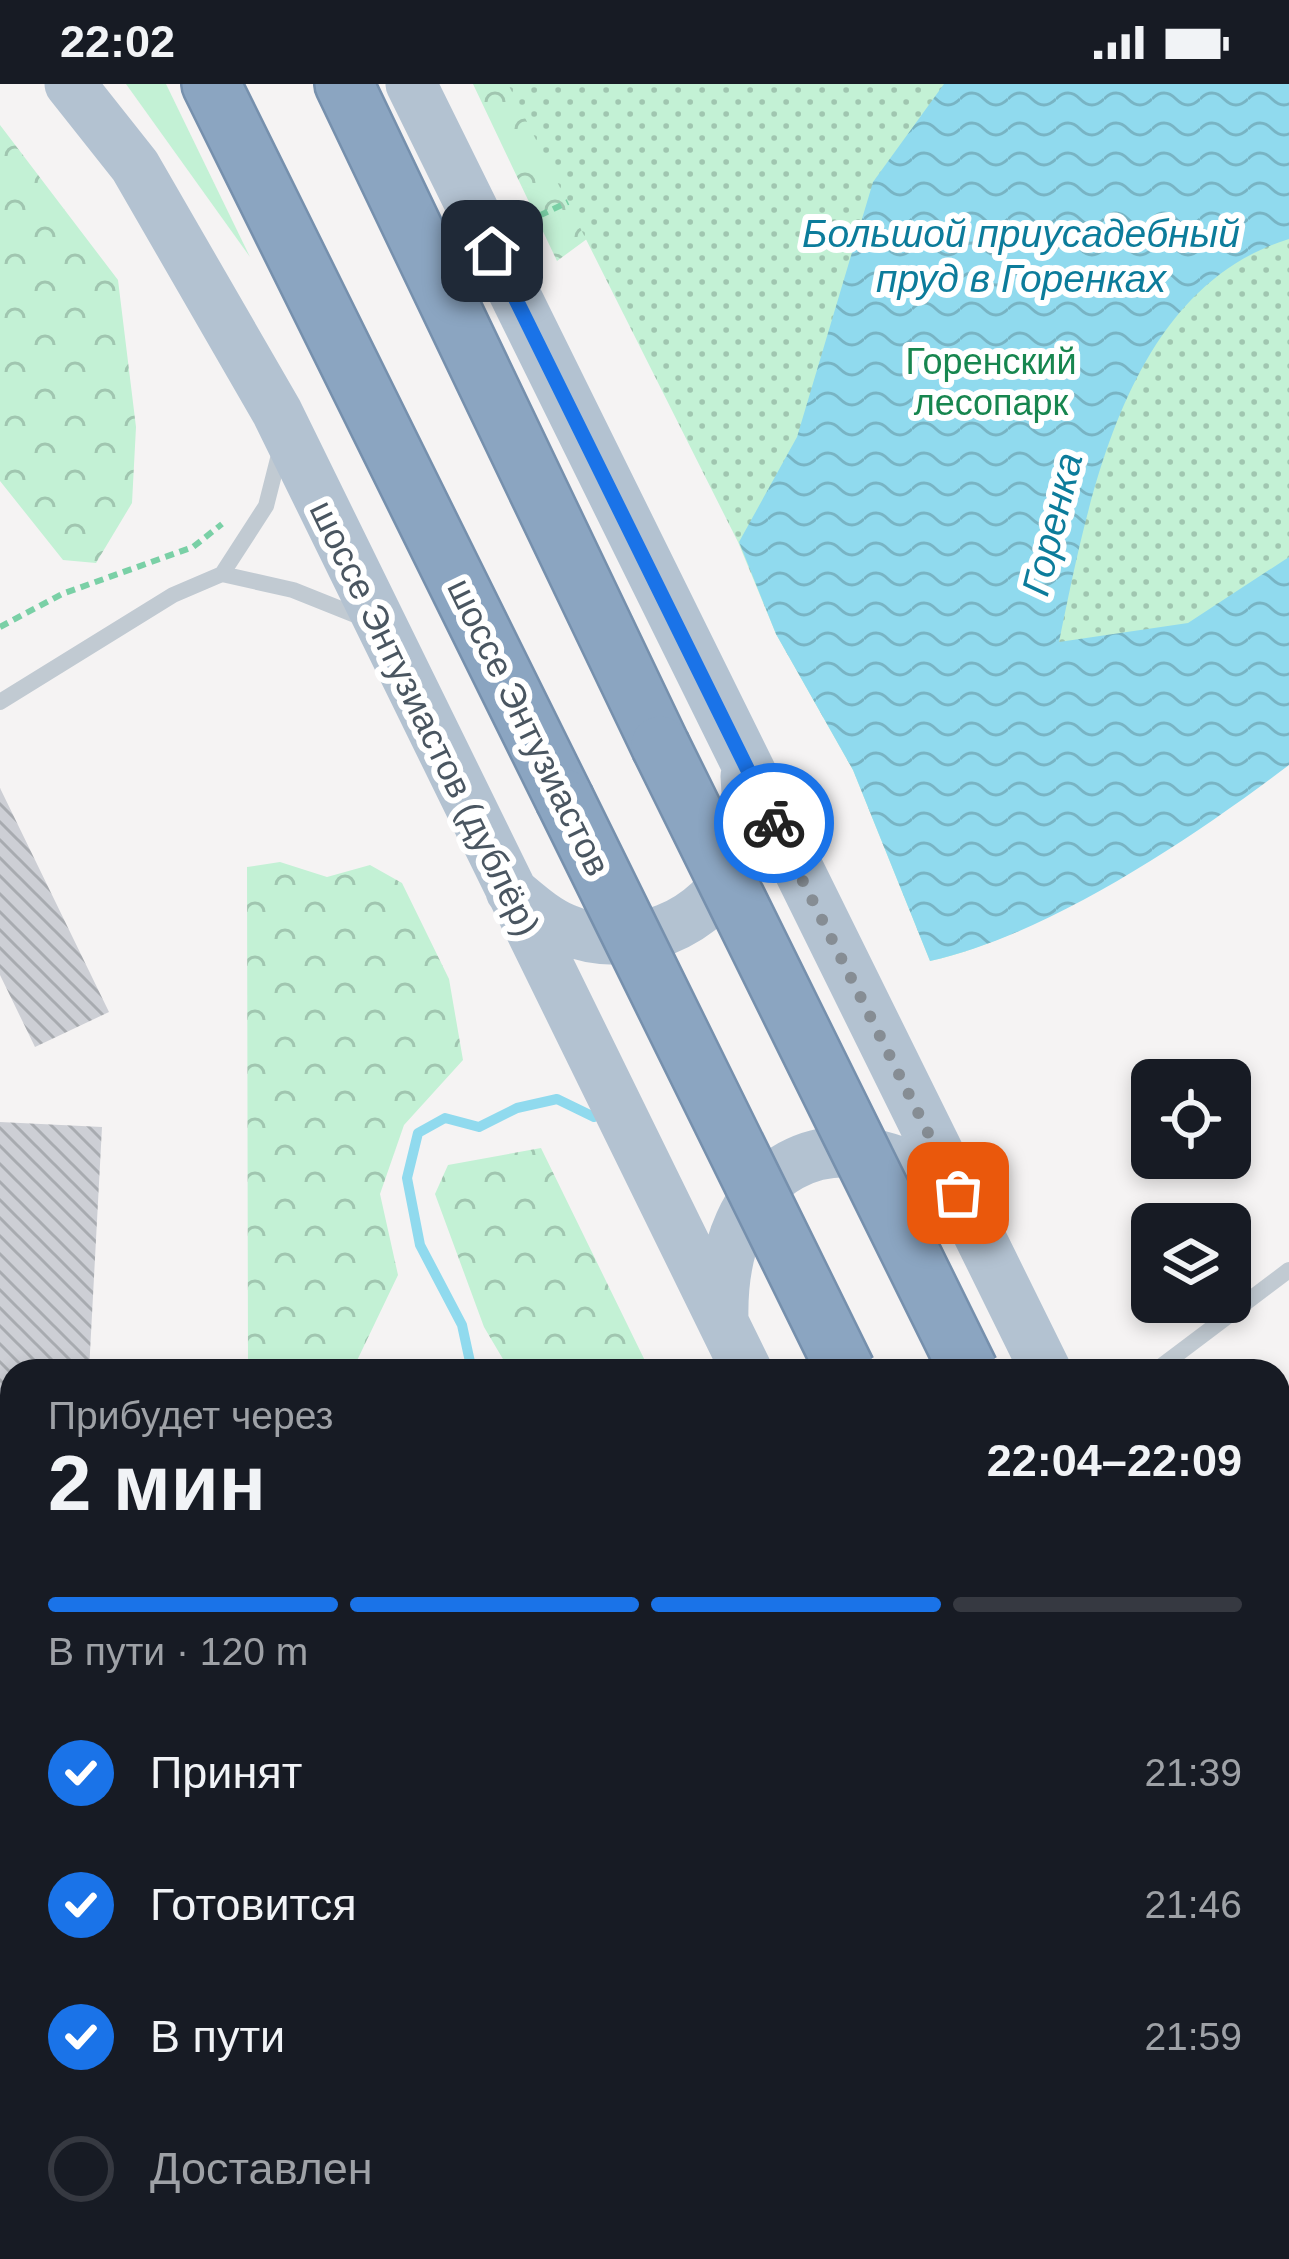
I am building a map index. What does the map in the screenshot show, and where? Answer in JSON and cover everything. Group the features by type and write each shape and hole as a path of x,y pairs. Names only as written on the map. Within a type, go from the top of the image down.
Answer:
{"highway":[{"name":"шоссе Энтузиастов","path":"211,84 840,1359"},
{"path":"344,84 660,745 963,1359"}],"main road":[{"name":"шоссе Энтузиастов (дублёр)","path":"70,84 146,184 277,412 740,1359"},
{"path":"411,84 1040,1359"},
{"path":"506,887 544,918 586,936 632,939 675,926 712,899 738,861 749,817 746,766"},
{"path":"723,1324 722,1276 732,1232 757,1194 793,1166 836,1152 882,1153 924,1170 958,1193"}],"lane":[{"path":"0,702 173,595 222,574 266,506 281,461 277,412"},
{"path":"222,574 293,590 380,626"},
{"path":"1171,1359 1289,1270"}],"path":[{"path":"526,221 568,202"},
{"path":"0,627 62,594 193,547"}],"green space":[{"path":"126,84 166,84 250,257"},
{"path":"473,84 600,84 614,219 557,261"},
{"name":"Большой приусадебный пруд в Горенках","path":"508,84 1289,84 1289,761 1117,879 1023,929 930,961 853,770 776,634 738,542"},
{"path":"0,125 118,280 136,427 132,503 96,563 63,560 0,481"},
{"path":"280,862 327,877 370,865 402,883 449,979 463,1060 404,1125 380,1194 398,1275 358,1359 248,1359 247,867"},
{"path":"541,1148 644,1359 503,1359 484,1327 435,1194 448,1165"}],"water":[{"name":"Большой приусадебный пруд в Горенках","path":"944,84 1289,84 1289,239 1234,265 1189,303 1153,350 1124,405 1102,464 1059,642 1188,623 1289,557 1289,765 1118,881 1023,929 930,961 853,770 776,634 739,542 797,437 873,182"}],"building":[{"path":"0,788 109,1012 35,1047 0,975"},
{"path":"0,1122 102,1127 90,1359 0,1359"}],"waterway":[{"name":"Горенка","path":"469,1359 462,1325 420,1245 407,1178 418,1133 445,1118 479,1127 517,1108 557,1099 594,1117"}],"way so far":[{"path":"774,823 958,1193"}],"route":[{"path":"492,251 774,823"}],"park label":[{"name":"Горенский лесопарк","path":"991,382"}]}
